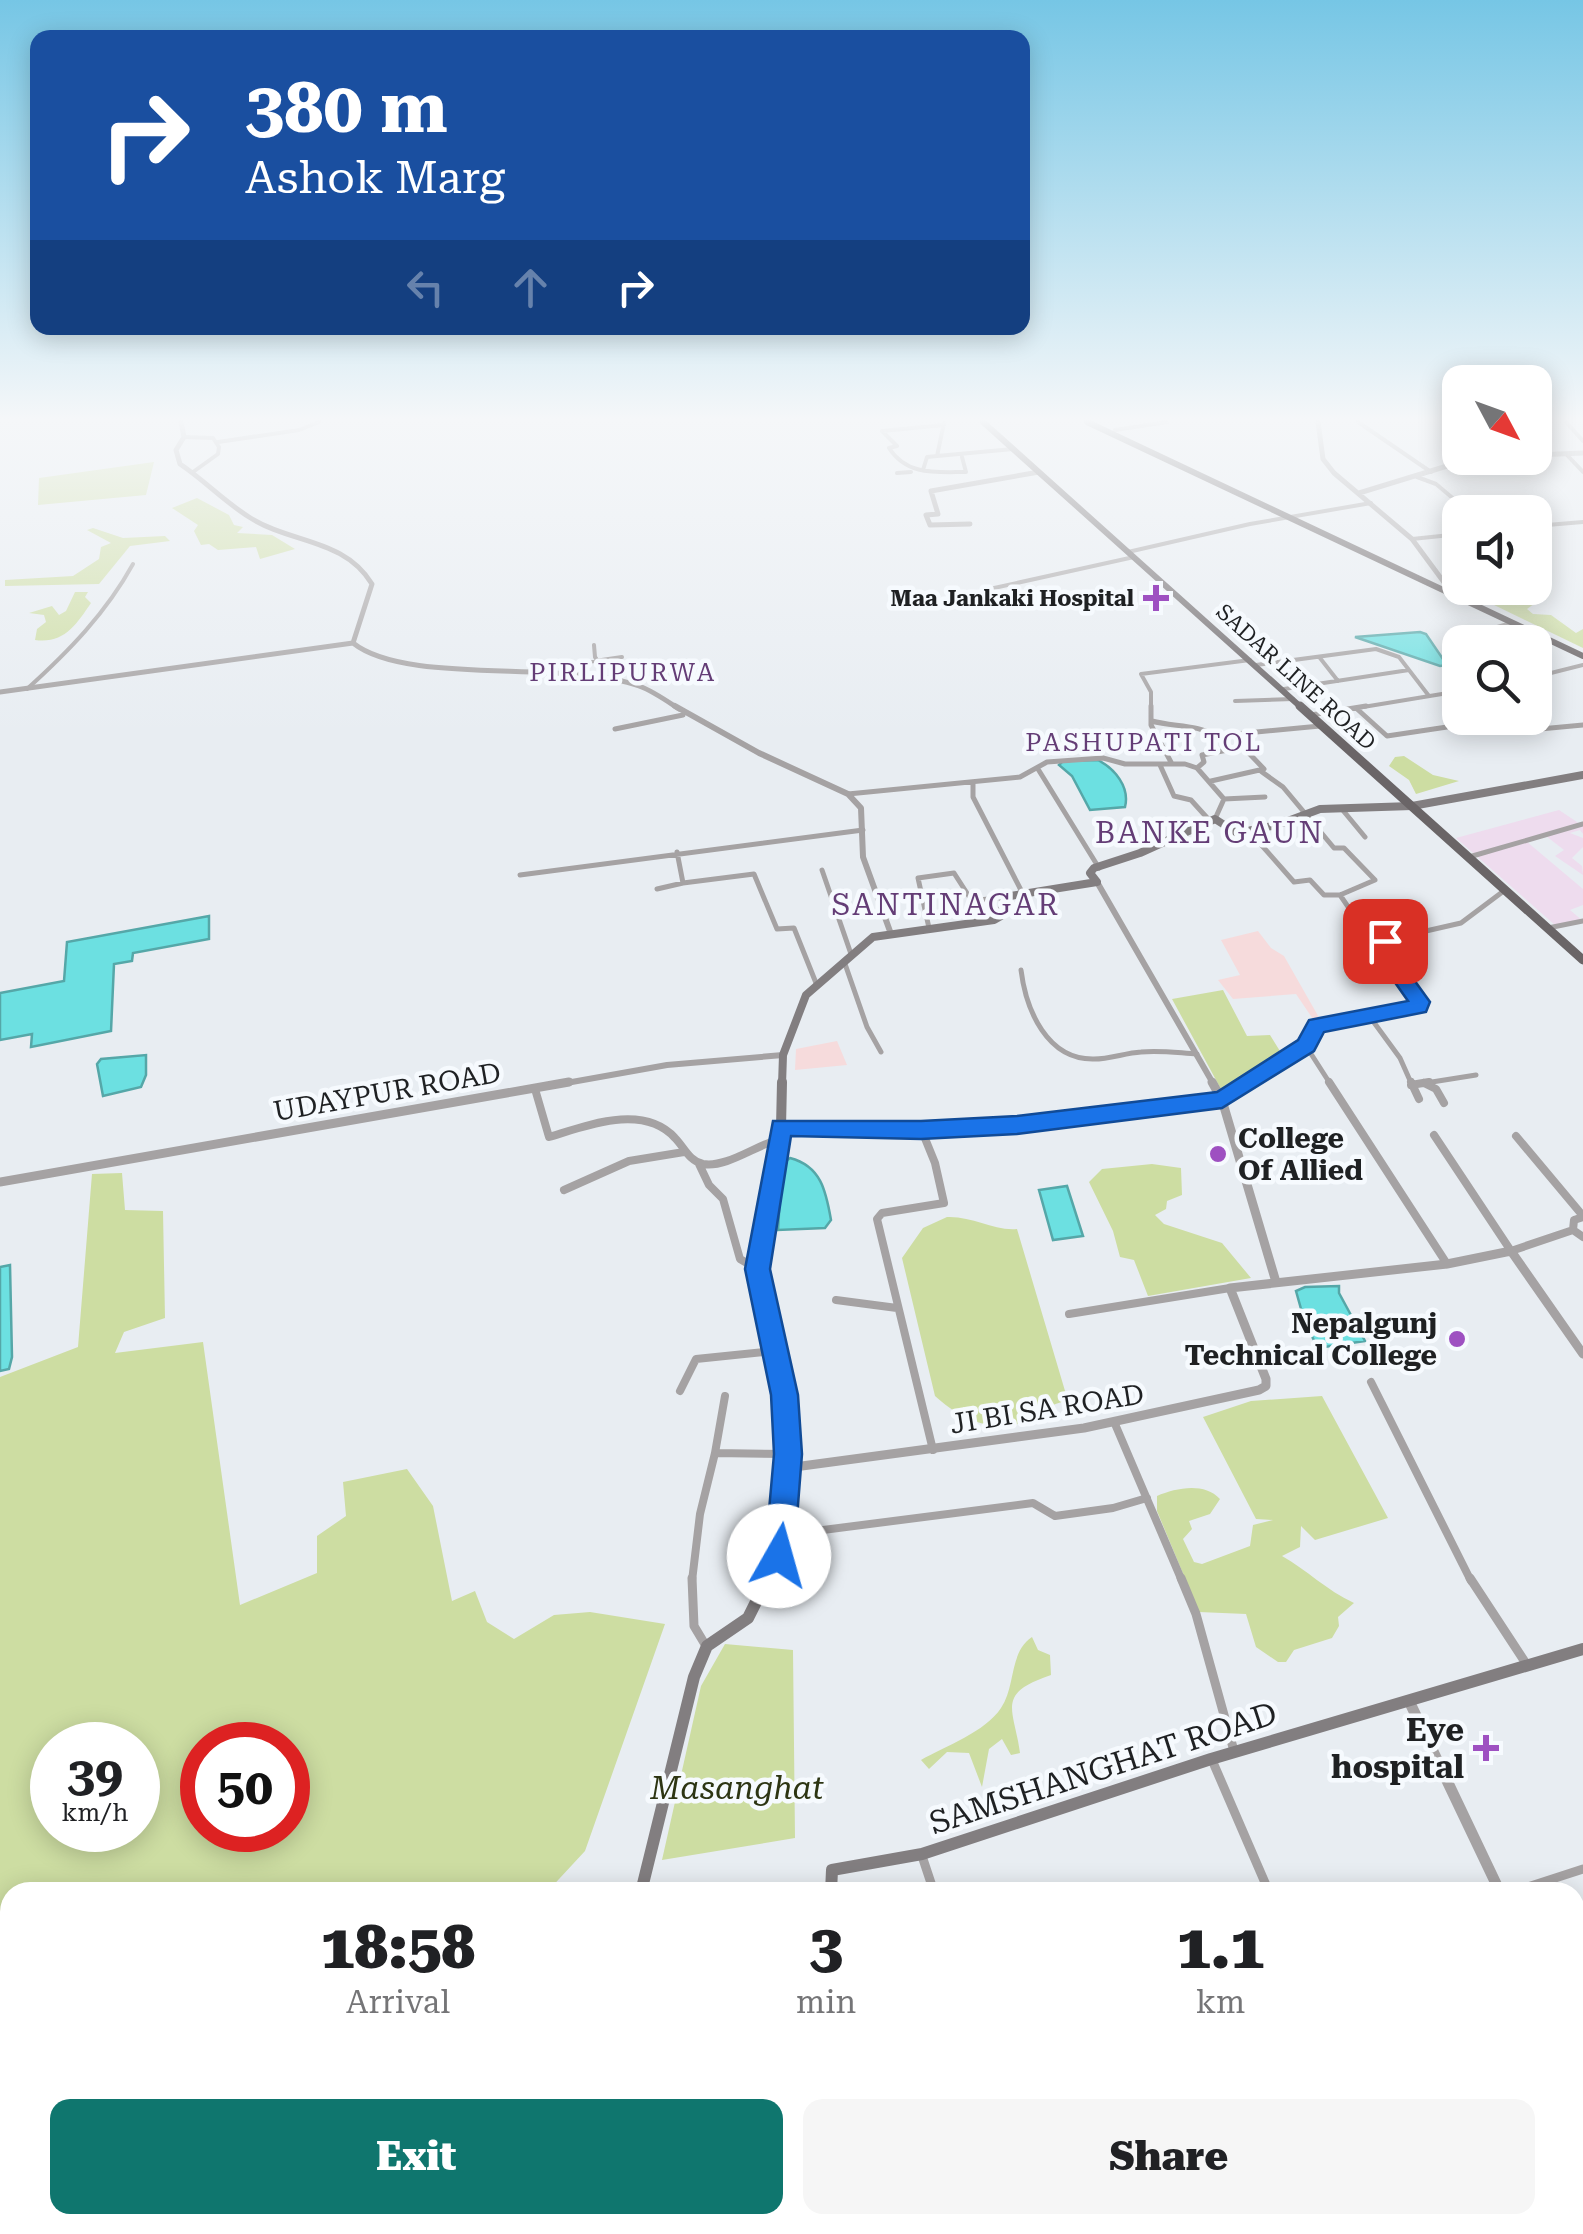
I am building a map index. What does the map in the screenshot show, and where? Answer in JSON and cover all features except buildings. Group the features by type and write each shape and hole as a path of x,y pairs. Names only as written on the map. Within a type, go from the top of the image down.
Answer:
{"highway":[{"path":"1308,526 1583,653"},
{"path":"1320,526 1442,583"},
{"path":"1486,605 1583,653"}],"main road":[{"name":"SADAR LINE ROAD","path":"1099,526 1583,960"},
{"path":"643,1882 694,1677 706,1646 748,1618 779,1556 784,1535 788,1454 784,1395 757,1269 781,1127 784,1055 806,995 816,983 874,937 994,920 1001,916 1004,897 1096,882 1090,874 1099,868 1146,853 1162,841 1212,820 1238,833 1277,825 1306,812 1340,807 1412,806 1583,775"},
{"path":"1410,1703 1583,1648"},
{"name":"SAMSHANGHAT ROAD","path":"831,1882 832,1870 922,1854 1212,1759 1410,1703"}],"street":[{"path":"271,526 351,557 372,584 353,643"},
{"path":"985,590 1250,526"},
{"path":"1397,526 1442,580"},
{"path":"1412,539 1442,536"},
{"path":"26,690 68,652 101,610 111,604 132,564"},
{"path":"1501,625 1510,622"},
{"path":"0,692 353,643 362,651 400,664 575,674 638,686 684,714 848,794 861,808 863,857 890,934"},
{"path":"594,644 600,678"},
{"path":"1172,764 1152,721 1151,692 1140,674 1376,649 1399,657 1429,696"},
{"path":"588,662 622,657"},
{"path":"1320,657 1338,681"},
{"path":"1552,673 1583,665"},
{"path":"1284,689 1410,670"},
{"path":"1310,715 1442,694"},
{"path":"1235,701 1294,699"},
{"path":"1356,708 1387,736 1508,718 1518,731 1583,725"},
{"path":"616,728 684,714"},
{"path":"1152,721 1178,728 1204,728 1215,736 1321,726"},
{"path":"1197,768 1204,762 1202,755 1243,747 1261,764 1262,772 1306,812 1326,841 1334,848 1344,848 1375,880 1340,894 1324,894 1310,880 1294,882 1249,830"},
{"path":"848,794 1020,777 1058,759 1103,758 1125,764 1197,768 1224,800"},
{"path":"1160,765 1174,796 1191,800 1212,820 1224,800"},
{"path":"1038,769 1099,868"},
{"path":"1210,782 1262,772"},
{"path":"974,782 974,797 1023,894"},
{"path":"1224,800 1265,797"},
{"path":"1340,807 1366,837"},
{"path":"1469,857 1583,824"},
{"path":"520,875 863,830"},
{"path":"677,852 683,884"},
{"path":"822,870 867,1027 881,1052"},
{"path":"929,928 918,878 954,873 972,901 1004,897"},
{"path":"657,889 754,874 776,929 794,928 816,983"},
{"path":"1096,882 1222,1100 1276,1282"},
{"path":"1380,947 1391,939 1461,923 1505,890"},
{"path":"781,1127 921,1130 1017,1125 1222,1100 1306,1046 1317,1026 1411,1010 1420,1004 1380,947 1367,942 1348,921 1353,914 1340,894"},
{"path":"1548,928 1583,922"},
{"path":"1022,970 1023,993 1034,1020 1053,1042 1082,1059 1140,1052 1197,1054"},
{"path":"1370,1016 1400,1058 1419,1099"},
{"path":"1306,1046 1447,1264"},
{"name":"UDAYPUR ROAD","path":"0,1182 667,1065 784,1055"},
{"path":"1411,1085 1476,1075"},
{"path":"1422,1082 1436,1088 1444,1103"},
{"path":"535,1089 549,1137 630,1119 665,1129 699,1163 709,1186 724,1200 740,1260 757,1269"},
{"path":"921,1130 936,1163 944,1203 877,1215 932,1450"},
{"path":"1434,1134 1583,1354"},
{"path":"1516,1136 1583,1216 1574,1220 1573,1230"},
{"path":"699,1163 710,1164 759,1143 777,1140"},
{"path":"564,1190 629,1161 684,1152"},
{"path":"1068,1314 1230,1288 1447,1264 1511,1251 1573,1230"},
{"path":"1573,1230 1583,1237"},
{"name":"JI BI SA ROAD","path":"787,1468 866,1462 1115,1424 1190,1410 1266,1386 1230,1288"},
{"path":"836,1300 896,1308"},
{"path":"680,1391 696,1359 774,1351"},
{"path":"1371,1382 1476,1592 1504,1626 1528,1667"},
{"path":"706,1646 694,1628 692,1606 704,1485 715,1454 725,1396"},
{"path":"1115,1424 1196,1614 1214,1690 1235,1754"},
{"path":"715,1454 788,1454"},
{"path":"784,1535 1033,1503 1056,1516 1113,1508 1147,1498"},
{"path":"1410,1703 1495,1882"},
{"path":"1212,1759 1265,1882"},
{"path":"922,1854 931,1882"},
{"path":"1547,1882 1582,1872"}],"shaded area":[{"path":"1559,810 1583,826 1583,834 1580,830 1570,833 1583,838 1583,847 1572,858 1582,866 1583,875 1555,856 1564,850 1546,836 1526,841 1583,889 1583,905 1570,910 1583,921 1556,926 1456,838"},
{"path":"1258,931 1271,948 1284,956 1321,1021 1315,1022 1296,994 1233,999 1218,980 1240,975 1221,940"},
{"path":"837,1041 847,1065 795,1070 796,1049"}],"green space":[{"path":"197,526 240,526 243,527 237,533 272,535 295,549 260,559 256,547 218,550 209,544 201,545 194,531"},
{"path":"93,528 123,538 165,536 170,541 130,546 99,584 5,586 5,580 73,576 99,559 101,547 111,543 87,530"},
{"path":"75,592 88,592 85,597 91,603 74,625 62,636 35,640 37,629 46,622 44,615 29,613 52,606 59,615 66,611"},
{"path":"1494,605 1532,605 1527,609 1533,614 1551,615 1576,633 1583,629 1583,648 1552,633 1552,625 1535,625"},
{"path":"1404,756 1433,775 1459,781 1416,794 1409,780 1389,766 1395,757"},
{"path":"1223,990 1247,1036 1270,1035 1283,1056 1222,1091 1172,999"},
{"path":"1152,1164 1181,1168 1182,1195 1167,1201 1166,1209 1155,1215 1164,1224 1222,1243 1251,1278 1148,1296 1134,1260 1120,1257 1113,1231 1089,1182 1102,1169"},
{"path":"122,1173 125,1210 163,1211 165,1318 124,1332 115,1353 203,1342 240,1605 317,1573 317,1536 346,1516 343,1482 407,1469 433,1506 452,1601 475,1591 487,1622 514,1639 554,1615 590,1612 665,1624 585,1851 556,1882 0,1882 0,1377 78,1347 92,1174"},
{"path":"947,1217 1017,1229 1068,1401 1020,1423 993,1426 968,1419 935,1396 902,1258 923,1228"},
{"path":"1322,1396 1388,1518 1315,1540 1301,1526 1300,1547 1282,1556 1354,1603 1338,1617 1339,1626 1332,1638 1294,1650 1286,1662 1278,1662 1256,1647 1246,1614 1199,1612 1157,1511 1157,1496 1198,1488 1220,1499 1210,1514 1189,1521 1192,1529 1183,1539 1194,1562 1202,1564 1250,1546 1253,1525 1273,1520 1256,1519 1203,1417 1251,1401"},
{"path":"1032,1637 1038,1650 1050,1655 1051,1675 1033,1682 1015,1696 1012,1714 1020,1753 1011,1755 1002,1739 989,1749 982,1787 969,1753 947,1752 929,1769 921,1760 994,1717 1006,1699 1020,1651"},
{"name":"Masanghat","path":"725,1644 793,1650 795,1838 662,1860 701,1686"}],"water":[{"path":"1420,632 1426,634 1442,658 1442,666 1440,666 1355,637"},
{"path":"1098,760 1120,779 1125,807 1090,810 1072,776 1059,765 1063,761"},
{"path":"209,916 209,939 133,953 132,961 114,964 111,1031 31,1047 32,1034 0,1040 0,993 64,981 67,942"},
{"path":"146,1055 146,1075 141,1087 103,1096 97,1064 101,1059"},
{"path":"790,1158 809,1167 820,1181 831,1220 825,1228 778,1230 782,1164"},
{"path":"1067,1186 1083,1236 1053,1240 1039,1190"},
{"path":"10,1265 12,1357 9,1369 0,1371 0,1267"},
{"path":"1339,1286 1365,1341 1318,1348 1305,1323 1296,1291"}],"place":[{"name":"Maa Jankaki Hospital","path":"1156,598"},
{"name":"College Of Allied","path":"1218,1154"},
{"name":"Nepalgunj Technical College","path":"1457,1339"},
{"name":"Eye hospital","path":"1486,1748"}],"district":[{"name":"PIRLIPURWA","path":"623,672"},
{"name":"PASHUPATI TOL","path":"1144,742"},
{"name":"BANKE GAUN","path":"1210,832"},
{"name":"SANTINAGAR","path":"946,904"}],"route":[{"path":"779,1556 784,1535 788,1454 784,1395 757,1269 781,1127 921,1130 1017,1125 1222,1100 1306,1046 1317,1026 1419,1007 1380,947 1385,941"}]}
